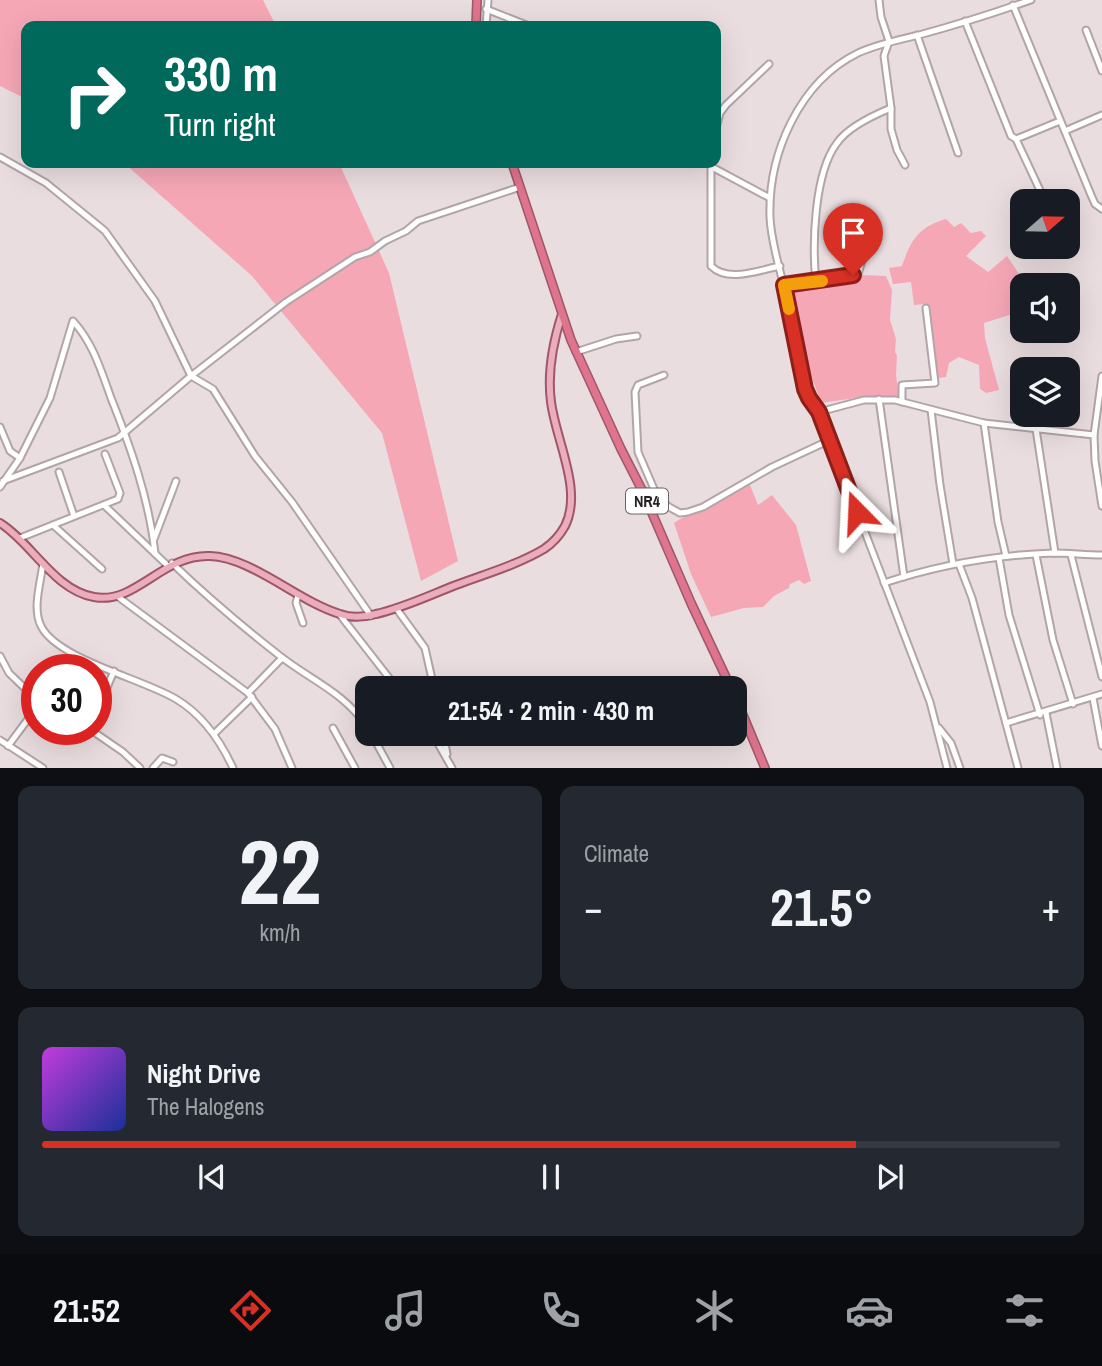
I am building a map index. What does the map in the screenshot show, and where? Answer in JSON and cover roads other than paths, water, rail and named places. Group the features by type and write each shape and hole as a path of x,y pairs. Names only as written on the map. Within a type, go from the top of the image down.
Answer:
{"highway":[{"path":"476,21 477,0"},
{"name":"NR4","path":"514,168 576,352 642,490 725,676"},
{"path":"747,725 765,768"}],"main road":[{"path":"0,523 20,538 66,584 93,597 117,596 170,565 198,557 223,558 243,564 298,596 340,615 371,615 396,608 537,552 552,543 565,524 571,509 571,487 556,431 550,387 555,335 562,314"}],"street":[{"path":"485,21 488,0"},
{"path":"879,0 889,41 884,56 891,129 905,165"},
{"path":"947,768 937,725 830,440 819,412 809,398 802,377 770,219 770,198 783,140 792,121 822,77 846,60 889,41 1031,0"},
{"path":"1013,5 1091,195 1095,204 1102,209"},
{"path":"486,9 516,21"},
{"path":"965,21 1006,127 1011,136 1016,138 1039,189"},
{"path":"1086,30 1102,71"},
{"path":"917,35 958,153"},
{"path":"721,112 769,64"},
{"path":"816,282 816,215 820,186 833,149 841,138 891,107"},
{"path":"1065,131 1102,115"},
{"path":"1016,138 1060,121"},
{"path":"0,157 46,183 106,231 155,301 191,376 213,389 255,456 296,508 371,615"},
{"path":"710,168 709,234 712,268 729,275 780,266"},
{"path":"717,168 770,198"},
{"path":"2,484 99,447 125,432 191,376 286,302 355,257 370,252 418,221 520,187"},
{"path":"784,285 858,274 872,231"},
{"path":"902,402 902,385 935,383 926,308"},
{"path":"2,484 20,458 50,398 73,321 93,349 138,468 155,553"},
{"path":"576,352 616,339 637,336"},
{"path":"657,496 638,452 635,392 638,385 664,375"},
{"path":"1102,376 1094,435 1102,506"},
{"path":"819,412 864,400 879,399 902,402 984,423 1094,435"},
{"path":"879,399 904,577"},
{"path":"931,410 940,485 956,564 972,598 1018,768"},
{"path":"984,423 998,522 1006,556"},
{"path":"0,427 10,451 20,458"},
{"path":"1036,429 1055,553"},
{"path":"642,490 657,496 680,513 696,510 772,467 830,440"},
{"path":"20,538 118,499 120,493 106,454"},
{"path":"59,472 74,516"},
{"path":"153,539 176,481"},
{"path":"104,505 155,553 282,658 345,699 355,710"},
{"path":"53,525 102,569"},
{"path":"884,583 956,564 1006,556 1055,553 1102,555"},
{"path":"1036,555 1053,639 1073,704"},
{"path":"1071,555 1102,677"},
{"path":"999,558 1009,615 1043,714 1057,768"},
{"path":"43,563 37,605 40,625 45,633 55,643 80,658 144,682 179,700 215,733 233,768"},
{"path":"117,596 250,695 275,729 292,768"},
{"path":"298,596 296,603 303,623"},
{"path":"396,608 425,648 431,676"},
{"path":"340,615 388,676"},
{"path":"0,656 9,673 21,685"},
{"path":"215,733 282,658"},
{"path":"112,676 114,671"},
{"path":"1006,723 1102,694"},
{"path":"1093,698 1102,746"},
{"path":"937,725 951,743 960,768"},
{"path":"333,728 355,768"},
{"path":"8,746 21,729"},
{"path":"0,740 43,768"},
{"path":"112,744 140,768"},
{"path":"378,746 390,768"},
{"path":"440,746 452,768"},
{"path":"445,746 447,757"},
{"path":"153,768 162,758 173,762"}]}
